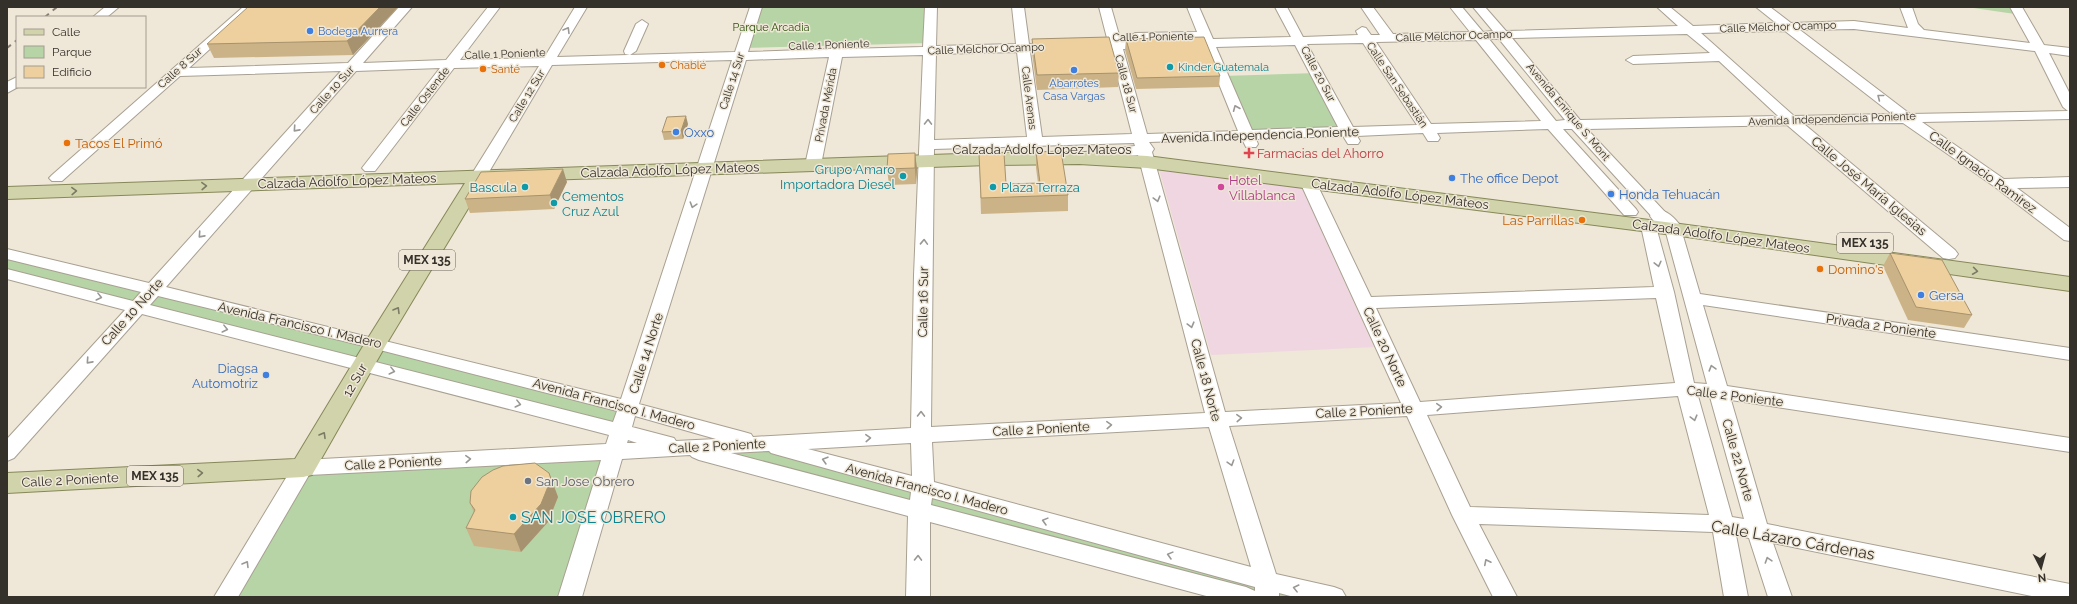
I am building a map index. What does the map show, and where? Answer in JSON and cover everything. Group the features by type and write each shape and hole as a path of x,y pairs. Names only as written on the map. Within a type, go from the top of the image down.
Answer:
{"main road":[{"name":"Calzada Adolfo López Mateos","path":"8,190 251,178 815,159 927,152 1107,148 1144,150 1651,220 2070,284"},
{"name":"Calzada Adolfo López Mateos","path":"927,152 1079,158 1144,150 1308,182 1949,254 2070,270"},
{"name":"Calzada Adolfo López Mateos","path":"8,190 39,185 56,178 251,178 370,168 482,170"},
{"name":"12 Sur","path":"303,468 376,343 482,170"},
{"name":"Calle 2 Poniente","path":"7,483 303,468"}],"street":[{"path":"100,16 113,7"},
{"name":"Calle 8 Sur","path":"56,178 250,7"},
{"name":"Calle 10 Sur","path":"251,178 406,7"},
{"name":"Calle Ostende","path":"370,168 494,7"},
{"name":"Calle 12 Sur","path":"482,170 581,7"},
{"name":"Calle 14 Sur","path":"706,162 756,7"},
{"name":"Calle 16 Sur","path":"918,597 919,510 922,488 921,435 931,7"},
{"name":"Calle Arenas","path":"1018,7 1035,142"},
{"name":"Calle 18 Sur","path":"1105,7 1144,150"},
{"path":"1193,7 1249,140"},
{"name":"Calle 20 Sur","path":"1281,7 1351,136"},
{"name":"Calle San Sebastián","path":"1367,7 1386,34"},
{"path":"1456,7 1494,31 1572,129 1651,220 1686,389 1723,524 1736,597"},
{"name":"Avenida Enrique S. Mont","path":"1466,7 1494,31"},
{"name":"Avenida Enrique S. Mont","path":"1479,7 1494,31 1572,129 1651,220"},
{"path":"1492,7 1494,31"},
{"name":"Calle José María Iglesias","path":"1662,7 1722,56 1791,121 1949,254"},
{"name":"Calle Ignacio Ramírez","path":"1762,7 1905,117 2001,184 2070,236"},
{"path":"1906,7 1916,29"},
{"path":"2016,7 2038,44 2070,107"},
{"name":"Calle Melchor Ocampo","path":"1494,31 1783,22 1916,29 2038,44 2070,44"},
{"path":"630,51 642,24"},
{"name":"Calle 1 Poniente","path":"180,68 1494,31"},
{"name":"Calle San Sebastián","path":"1364,35 1430,134"},
{"name":"Calle Melchor Ocampo","path":"2038,44 2070,52"},
{"name":"Privada Mérida","path":"815,159 837,49"},
{"name":"Calle 1 Poniente","path":"550,58 630,51 741,52"},
{"path":"1633,60 1722,56"},
{"path":"7,90 16,82"},
{"name":"Avenida Independencia Poniente","path":"927,152 1035,142 1144,150 1249,140 1351,136 1905,117 2070,115"},
{"name":"Calle 18 Norte","path":"1144,150 1217,420 1267,589"},
{"name":"Calle 14 Norte","path":"570,597 617,440 629,407 706,162"},
{"name":"Calle 10 Norte","path":"7,453 251,178"},
{"name":"Calle 20 Norte","path":"1308,182 1463,515 1505,597"},
{"path":"2001,184 2070,182"},
{"name":"Calle 22 Norte","path":"1651,220 1692,298 1758,531 1780,597"},
{"name":"Avenida Francisco I. Madero","path":"7,254 376,343 629,407 922,488 1267,589 1334,597"},
{"name":"Avenida Francisco I. Madero","path":"7,274 481,394 617,440"},
{"path":"64,288 88,274"},
{"path":"1365,303 1665,292"},
{"name":"Privada 2 Poniente","path":"1692,298 2070,354"},
{"path":"481,394 502,375"},
{"name":"Calle 2 Poniente","path":"303,468 617,440 682,447 759,444 1414,409 1686,389 1718,391 2070,446"},
{"name":"Avenida Francisco I. Madero","path":"682,447 1246,597"},
{"name":"12 Sur","path":"226,597 303,468"},
{"name":"Calle Lázaro Cárdenas","path":"1463,515 1723,524 2070,594"}],"shaded area":[{"path":"1159,169 1302,188 1374,347 1211,355"}],"green space":[{"name":"Parque Arcadia","path":"756,7 931,7 930,43 742,48"},
{"path":"1967,7 2012,7 2015,14"},
{"path":"1317,73 1348,132 1247,135 1222,76"},
{"path":"7,254 629,407 620,430 7,273"},
{"path":"759,444 1334,597 1246,597 682,447"},
{"path":"614,451 570,597 226,597 303,468"}],"building":[{"path":"248,7 380,7 347,41 207,44"},
{"path":"1109,37 1119,73 1037,75 1032,39"},
{"name":"Kinder Guatemala","path":"1204,37 1220,76 1137,78 1126,39"},
{"path":"686,116 681,131 662,132 667,117"},
{"path":"1061,151 1068,195 981,198 979,154 1004,153 1006,184 1040,183 1036,152"},
{"path":"915,153 915,168 887,169 888,154"},
{"path":"563,169 550,195 465,199 481,172"},
{"path":"1890,253 1942,260 1972,315 1916,307"},
{"path":"535,463 549,473 551,479 541,504 514,534 466,528 475,510 470,503 471,491 482,477 503,466"}],"railway":[{"path":"46,16 57,7"},
{"path":"7,48 16,41"}],"place":[{"name":"Bodega Aurrera","path":"310,31"},
{"name":"Chablé","path":"662,65"},
{"name":"Kinder Guatemala","path":"1170,67"},
{"name":"Santé","path":"483,69"},
{"name":"Abarrotes Casa Vargas","path":"1074,70"},
{"name":"Oxxo","path":"676,132"},
{"name":"Tacos El Primó","path":"67,143"},
{"name":"Farmacias del Ahorro","path":"1249,153"},
{"name":"Grupo Amaro Importadora Diesel","path":"903,176"},
{"name":"The office Depot","path":"1452,178"},
{"name":"Bascula","path":"525,187"},
{"name":"Plaza Terraza","path":"993,187"},
{"name":"Hotel Villablanca","path":"1221,187"},
{"name":"Honda Tehuacán","path":"1611,194"},
{"name":"Cementos Cruz Azul","path":"554,203"},
{"name":"Las Parrillas","path":"1582,220"},
{"name":"Domino's","path":"1820,269"},
{"name":"Gersa","path":"1921,295"},
{"name":"Diagsa Automotriz","path":"266,375"},
{"name":"San Jose Obrero","path":"528,481"},
{"name":"SAN JOSE OBRERO","path":"513,517"}]}
